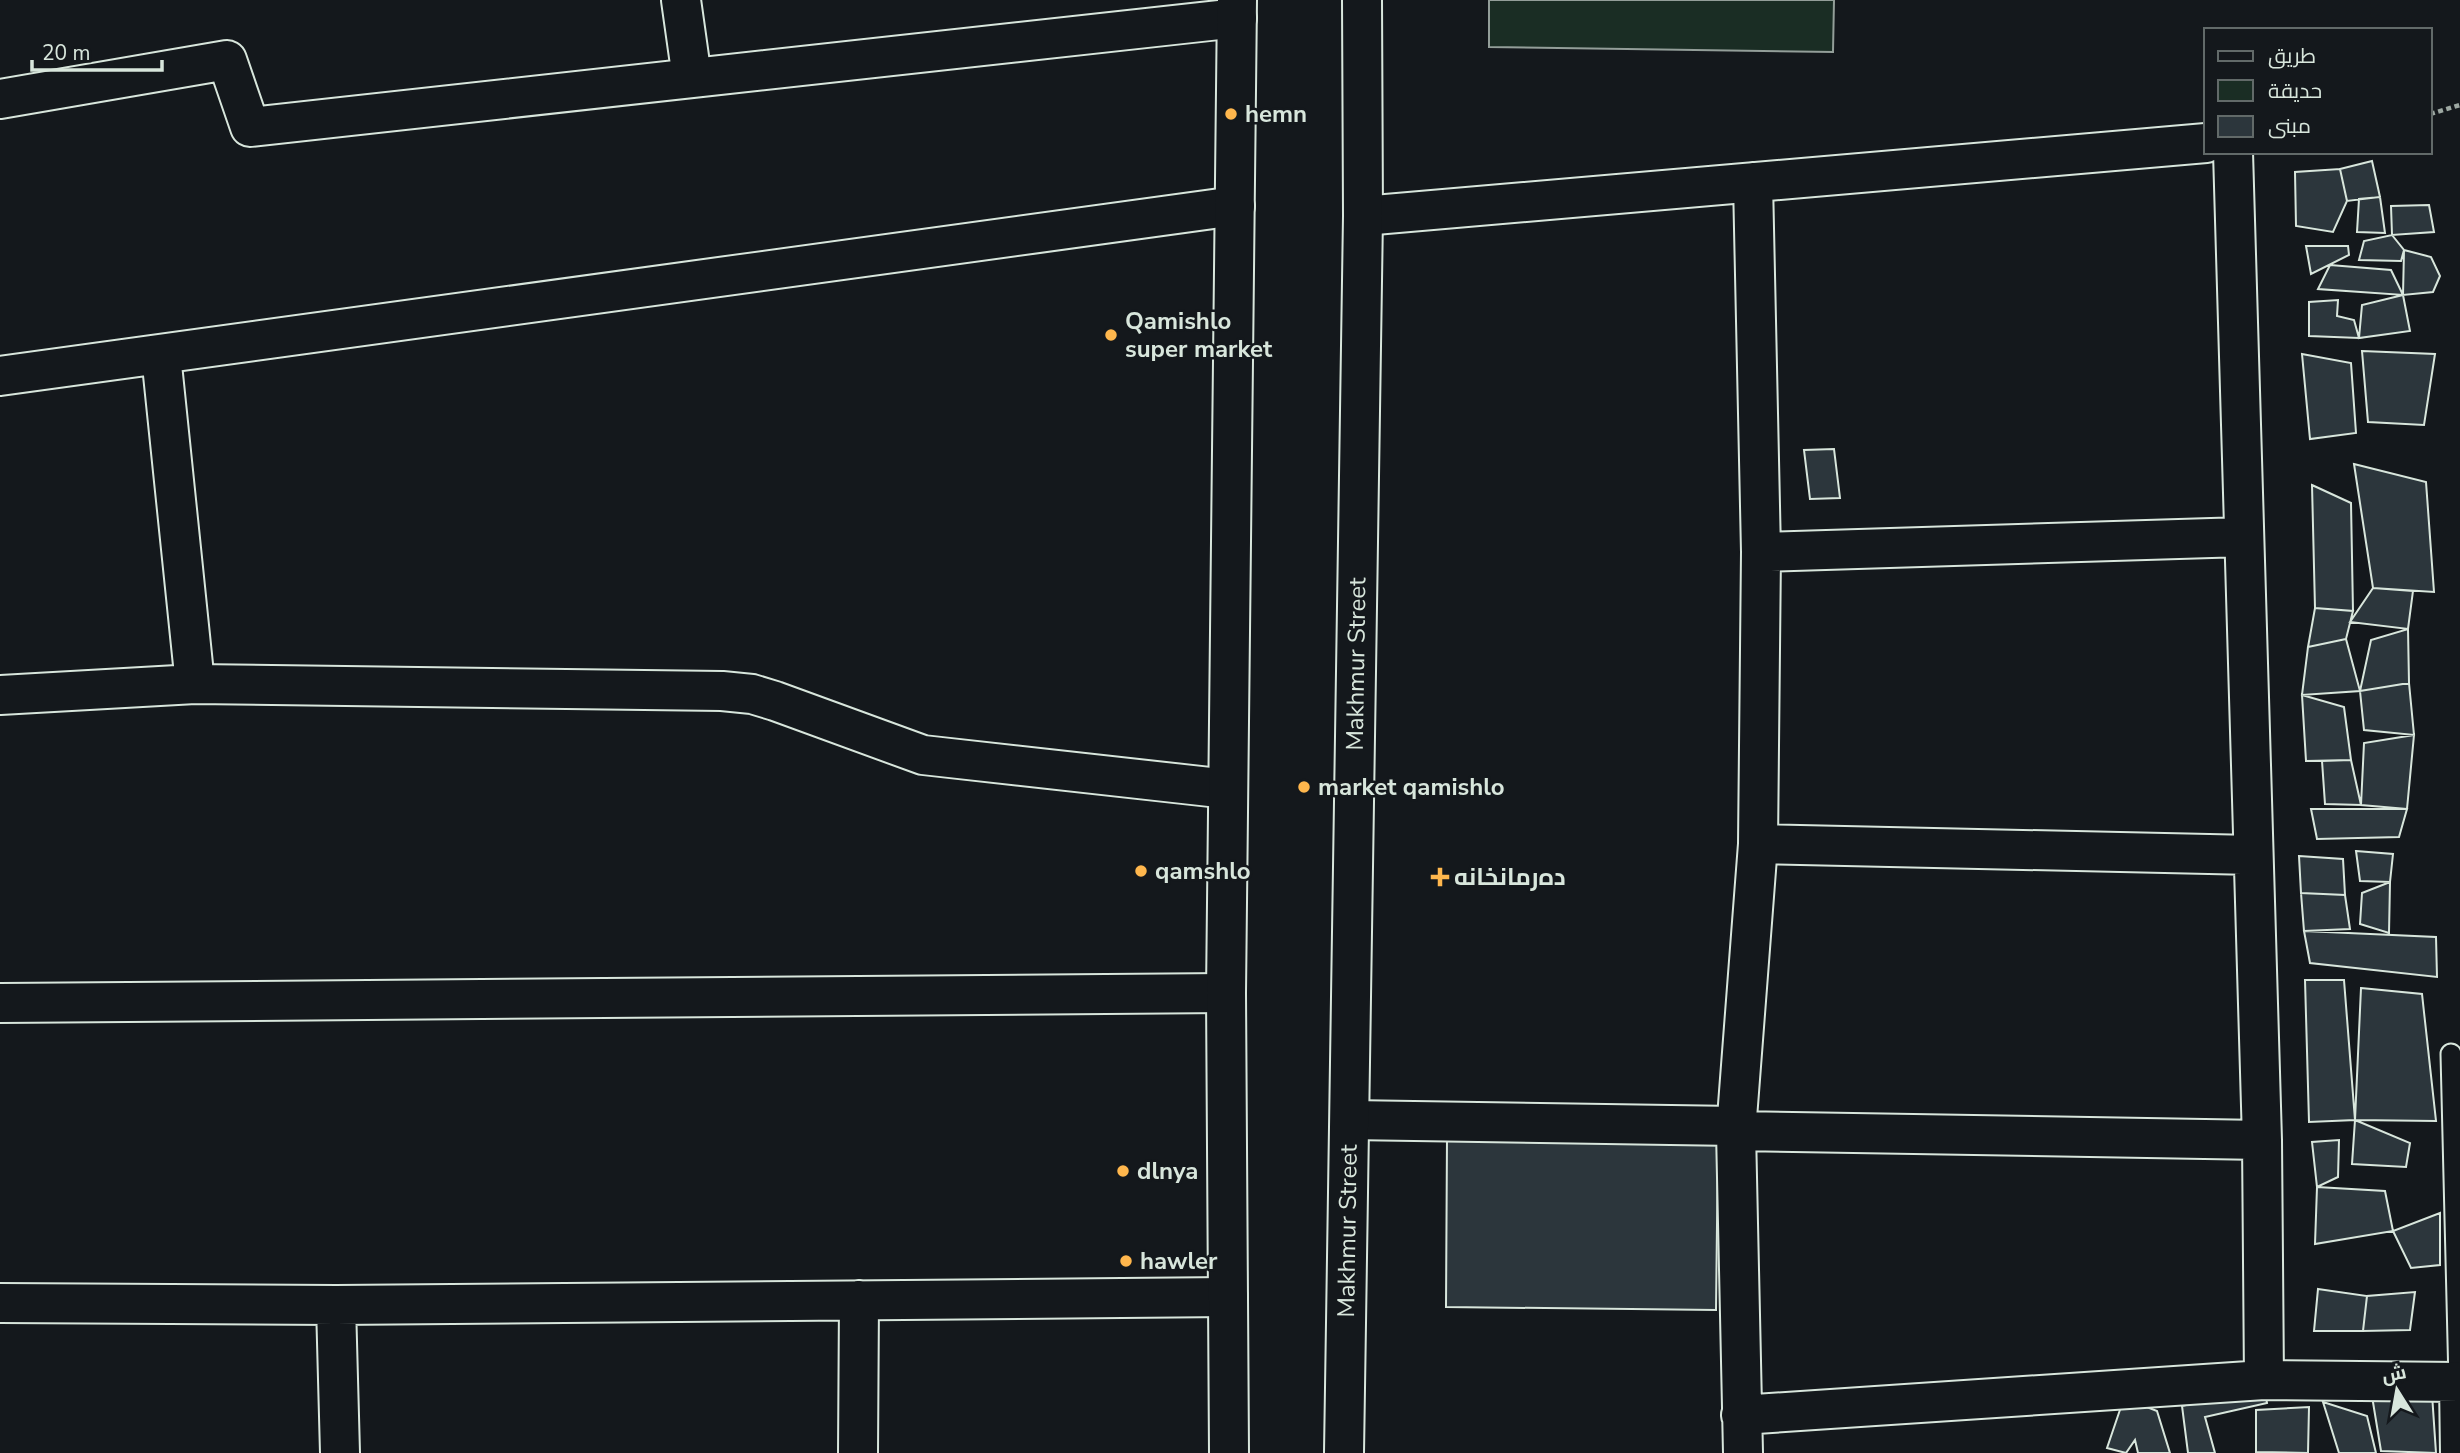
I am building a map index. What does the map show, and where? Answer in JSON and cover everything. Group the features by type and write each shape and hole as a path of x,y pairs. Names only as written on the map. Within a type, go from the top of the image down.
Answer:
{"main road":[{"path":"681,0 692,78"},
{"name":"Makhmur Street","path":"1344,1453 1363,216 1362,0"},
{"path":"0,100 227,60 250,127 692,78 1237,9 1226,993 1229,1453"},
{"path":"1363,216 2204,143"},
{"path":"2233,154 2262,1140 2263,1380"},
{"path":"1743,1453 1736,1129 1758,844 1761,552 1753,182"},
{"path":"0,376 1235,206"},
{"path":"162,355 195,684"},
{"path":"1761,552 2244,537"},
{"path":"0,695 195,684 722,691 751,694 775,701 923,755 1228,789"},
{"path":"1758,844 2253,855"},
{"path":"0,1003 1226,993"},
{"path":"1350,1120 2262,1140"},
{"path":"0,1303 337,1305 1228,1297"},
{"path":"858,1453 859,1300"},
{"path":"337,1305 340,1453"},
{"path":"1741,1415 2263,1380 2459,1382 2460,1453"}],"lane":[{"path":"2451,1054 2459,1382"}],"path":[{"path":"2432,113 2460,105"}],"green space":[{"path":"1489,0 1834,0 1833,52 1489,47"}],"building":[{"path":"2372,161 2380,197 2347,201 2340,169"},
{"path":"2340,169 2347,201 2333,232 2296,226 2295,172"},
{"path":"2380,197 2385,233 2357,232 2359,199"},
{"path":"2429,205 2434,232 2392,235 2391,206"},
{"path":"2392,235 2404,250 2401,261 2359,260 2364,241"},
{"path":"2306,246 2348,246 2349,255 2311,274"},
{"path":"2404,250 2431,257 2440,276 2433,292 2403,295"},
{"path":"2330,265 2391,270 2403,295 2318,289"},
{"path":"2403,295 2410,331 2359,338 2362,305"},
{"path":"2338,300 2337,316 2354,320 2359,338 2309,336 2309,302"},
{"path":"2362,351 2435,354 2424,425 2368,422"},
{"path":"2302,354 2351,363 2356,433 2310,439"},
{"path":"1834,449 1840,498 1810,499 1804,450"},
{"path":"2354,464 2426,482 2434,592 2373,588"},
{"path":"2312,485 2351,503 2353,611 2315,608"},
{"path":"2373,588 2413,591 2408,629 2350,622"},
{"path":"2315,608 2353,611 2346,639 2308,647"},
{"path":"2408,629 2409,683 2360,691 2371,640"},
{"path":"2346,639 2360,691 2302,695 2308,647"},
{"path":"2409,683 2414,735 2364,730 2360,691"},
{"path":"2302,695 2344,707 2351,760 2306,761"},
{"path":"2414,735 2407,809 2361,805 2364,743"},
{"path":"2351,760 2361,805 2325,804 2322,761"},
{"path":"2311,809 2407,809 2399,837 2317,839"},
{"path":"2356,851 2393,854 2390,882 2360,881"},
{"path":"2299,856 2343,859 2345,895 2301,893"},
{"path":"2390,882 2389,933 2360,924 2362,893"},
{"path":"2301,893 2345,895 2350,929 2304,931"},
{"path":"2304,931 2436,937 2437,977 2310,963"},
{"path":"2305,980 2344,980 2355,1120 2309,1122"},
{"path":"2361,988 2422,994 2436,1121 2355,1120"},
{"path":"2355,1120 2410,1143 2406,1167 2352,1164"},
{"path":"1447,1137 1718,1140 1716,1310 1446,1307"},
{"path":"2339,1140 2338,1177 2317,1187 2312,1142"},
{"path":"2317,1187 2385,1191 2393,1231 2315,1244"},
{"path":"2440,1213 2440,1265 2411,1268 2393,1231"},
{"path":"2318,1289 2367,1296 2363,1331 2314,1331"},
{"path":"2415,1292 2410,1330 2363,1331 2367,1296"},
{"path":"2264,1386 2267,1403 2205,1417 2215,1453 2188,1453 2182,1406"},
{"path":"2371,1390 2432,1394 2436,1453 2381,1451"},
{"path":"2124,1398 2157,1411 2170,1453 2138,1453 2135,1440 2126,1453 2107,1448"},
{"path":"2323,1402 2367,1416 2376,1453 2339,1453"},
{"path":"2309,1407 2308,1453 2256,1452 2256,1410"}],"place":[{"name":"hemn","path":"1231,114"},
{"name":"Qamishlo super market","path":"1111,335"},
{"name":"market qamishlo","path":"1304,787"},
{"name":"qamshlo","path":"1141,871"},
{"name":"ده‌رمانخانه‌","path":"1440,877"},
{"name":"dlnya","path":"1123,1171"},
{"name":"hawler","path":"1126,1261"}]}
